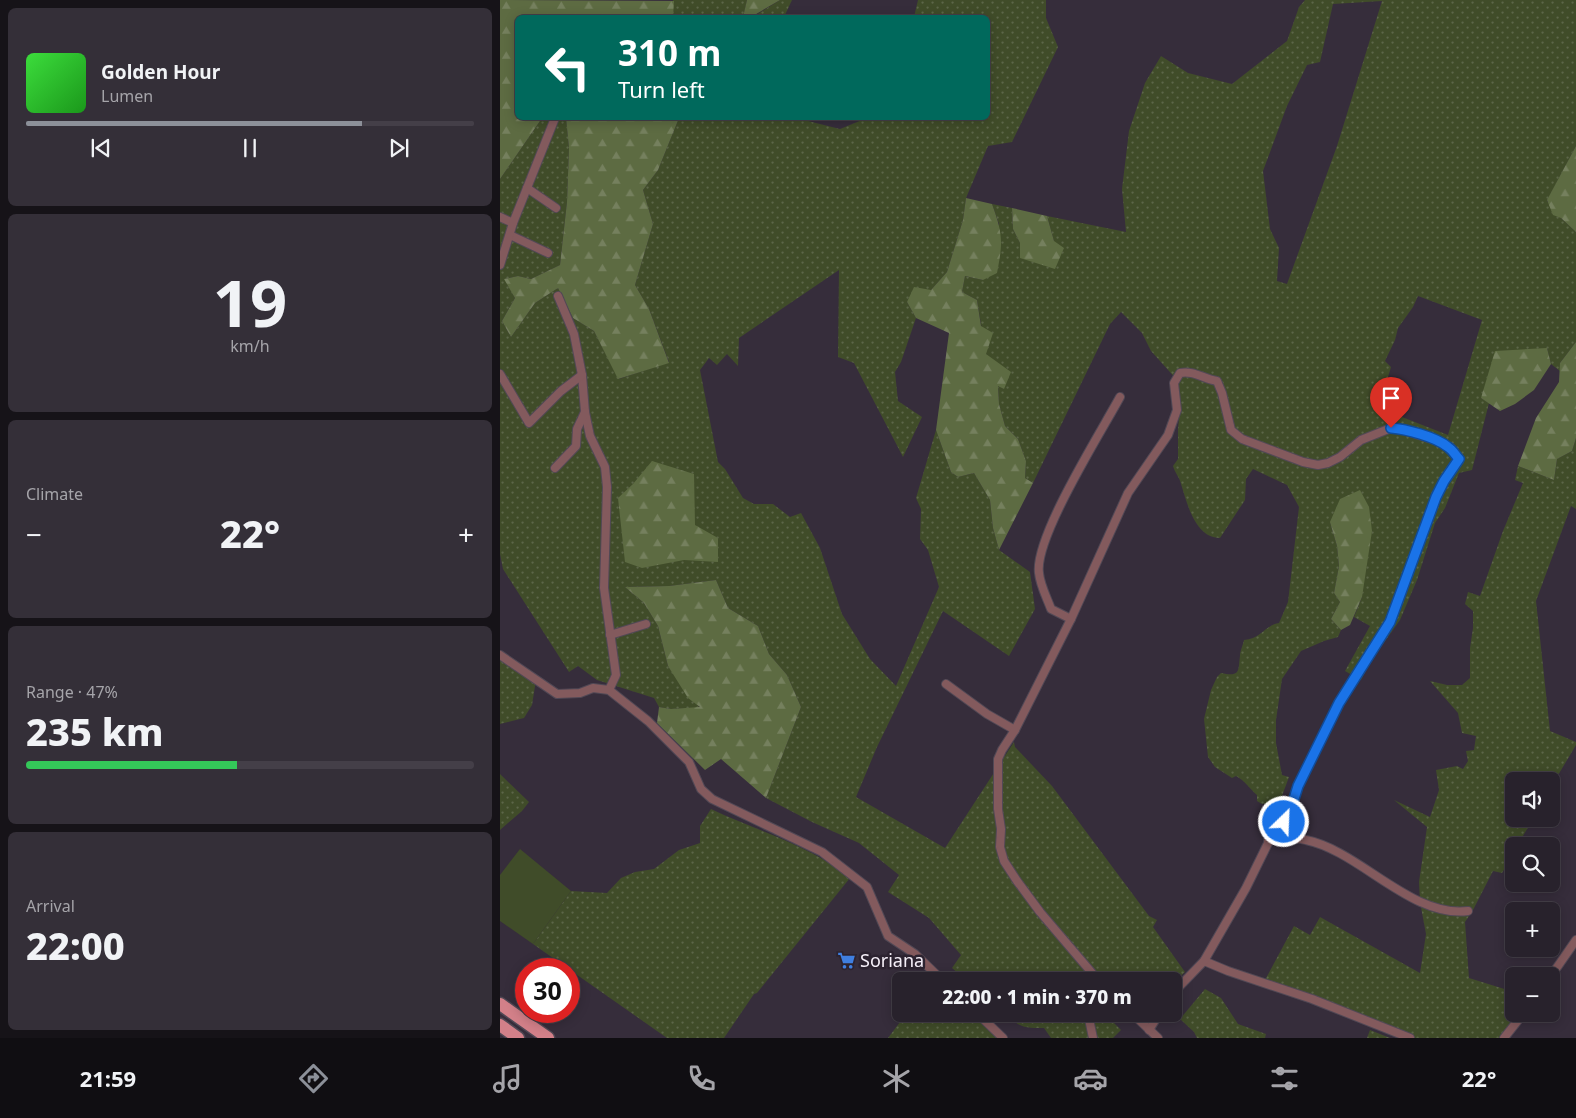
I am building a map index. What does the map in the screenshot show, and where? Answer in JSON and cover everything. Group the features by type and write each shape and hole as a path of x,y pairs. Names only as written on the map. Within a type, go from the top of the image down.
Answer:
{"main road":[{"path":"500,1004 548,1038"},
{"path":"500,1025 518,1038"}],"street":[{"path":"500,265 527,188 554,120"},
{"path":"527,188 556,208"},
{"path":"500,217 514,223"},
{"path":"510,235 548,253"},
{"path":"558,296 574,334 582,375 585,412 590,436 605,467 607,487 604,588 616,675 609,690"},
{"path":"1091,972 1034,904 1004,861 1000,847 998,759 1015,730 1071,620 1128,493 1168,435 1176,410 1174,383 1180,373 1186,371 1217,381 1222,393 1231,430 1242,439 1303,462 1318,465 1328,463 1340,457 1361,440 1391,428 1441,442 1451,448 1459,459 1436,497 1390,622 1339,703 1298,786 1289,815 1274,831 1268,841 1246,888 1204,961 1182,984"},
{"path":"500,374 529,423 561,391 582,375"},
{"path":"1071,620 1051,609 1039,573 1040,552 1071,486 1120,397"},
{"path":"555,468 576,446 577,429 585,412"},
{"path":"610,636 646,624"},
{"path":"500,655 557,694 580,692 593,688 609,690 648,721 689,762 701,789 712,799 822,852 867,887 888,936 915,954 934,972"},
{"path":"946,684 987,714 1015,730"},
{"path":"1268,841 1304,839 1321,844 1341,854 1409,896 1457,913 1468,911"},
{"path":"1557,967 1576,940"},
{"path":"1204,961 1312,999 1410,1038"},
{"path":"986,1022 1003,1038"},
{"path":"1090,1022 1093,1038"},
{"path":"1141,1022 1158,1038"},
{"path":"1149,1030 1154,1022"},
{"path":"1504,1038 1517,1022"}],"green space":[{"path":"500,0 674,1 673,15 515,15 515,120 541,120 500,179"},
{"path":"673,0 747,0 744,15 673,15"},
{"path":"747,0 780,0 754,15 743,15"},
{"path":"780,0 792,0 785,15 756,15"},
{"path":"918,0 1046,0 1046,18 1058,47 1012,142 988,146 966,198 963,220 947,272 931,290 907,302 916,318 901,362 895,372 898,401 922,417 903,457 854,363 838,357 839,270 739,338 738,366 727,354 717,365 709,358 700,370 718,462 725,469 743,498 754,504 773,504 790,517 801,513 820,548 842,614 870,659 896,686 939,587 928,550 920,539 921,509 916,498 936,430 951,472 958,477 974,473 990,500 993,528 999,550 1030,572 1035,609 1009,656 943,611 877,747 856,797 945,848 1014,742 1015,747 1052,786 1149,916 1157,920 1153,927 1185,972 1182,975 1182,972 957,972 952,968 961,955 929,918 888,892 899,875 859,843 812,822 766,798 801,707 787,675 769,654 758,626 728,608 716,580 669,586 625,587 644,603 658,626 668,666 700,708 671,709 659,707 654,698 597,680 578,666 569,672 503,569 500,554 500,179 541,120 566,120 569,148 567,202 560,265 531,279 518,276 505,279 515,298 502,321 511,337 535,303 558,288 573,318 594,331 619,379 669,362 649,309 635,285 653,224 643,190 658,170 678,120 804,120 840,129 862,120 990,120 990,15 914,15"},
{"path":"1305,0 1576,0 1576,146 1547,201 1576,232 1576,342 1560,363 1560,371 1551,364 1547,348 1481,398 1489,403 1472,470 1459,473 1445,508 1435,523 1417,580 1400,620 1371,661 1361,680 1345,671 1370,626 1354,617 1362,597 1330,522 1337,546 1339,566 1334,593 1340,602 1331,619 1341,630 1338,637 1301,651 1282,679 1276,720 1276,743 1282,775 1289,777 1279,804 1273,800 1262,804 1257,801 1257,795 1242,780 1236,776 1232,778 1215,767 1208,757 1204,719 1211,690 1217,677 1221,673 1232,674 1237,672 1244,640 1255,637 1270,626 1279,623 1288,602 1299,507 1287,485 1253,469 1246,479 1245,500 1220,538 1211,536 1198,526 1189,509 1173,466 1178,459 1180,409 1178,381 1151,351 1142,333 1121,312 1110,324 1033,483 1025,478 1026,461 1018,439 1005,426 999,404 998,385 1004,389 986,354 977,300 962,292 965,276 983,280 999,224 992,204 1012,208 1013,229 1020,243 1054,241 1047,216 1126,232 1122,189 1129,131 1145,83 1161,56 1188,73 1232,84 1287,41 1299,7","holes":["1382,1 1337,146 1287,284 1277,281 1279,248 1270,229 1263,171 1287,106 1307,65 1320,62 1333,4","1418,296 1482,320 1448,435 1384,410 1380,404 1391,367 1385,361 1395,340 1398,328 1413,307"]},
{"path":"566,120 678,120 658,170 643,190 653,224 635,285 649,309 669,363 618,379 594,331 573,318 558,288 535,303 511,337 502,321 515,298 504,279 518,276 531,279 560,265 567,202 569,148"},
{"path":"1576,146 1576,232 1561,218 1553,215 1547,200"},
{"path":"966,198 992,204 1000,231 1001,245 997,273 983,280 965,276 962,292 977,300 981,326 993,333 986,354 1011,372 1004,389 998,386 999,404 1005,426 1018,439 1026,461 1025,478 1033,483 999,550 993,528 990,500 974,473 958,477 951,472 936,430 949,333 916,318 907,302 914,287 931,290 947,272 963,220"},
{"path":"1012,208 1047,216 1054,241 1064,248 1055,269 1020,258 1020,243 1013,229"},
{"path":"1576,342 1576,438 1572,451 1557,459 1554,480 1518,466 1536,418 1559,382 1560,363"},
{"path":"1547,348 1551,364 1534,390 1515,404 1500,411 1481,398 1495,351"},
{"path":"1576,438 1576,509 1571,506 1536,601 1550,731 1576,742 1576,745 1560,772 1505,772 1505,827 1528,827 1522,837 1505,837 1505,868 1502,873 1493,871 1465,922 1469,978 1505,989 1505,1022 1520,1022 1509,1038 1413,1038 1264,982 1294,926 1310,935 1320,917 1420,973 1426,934 1420,902 1419,882 1427,827 1394,800 1430,817 1439,790 1436,770 1457,766 1463,769 1468,761 1466,751 1474,750 1476,736 1462,733 1458,713 1430,681 1447,685 1462,685 1470,678 1473,611 1465,604 1468,592 1480,596 1503,531 1523,483 1515,480 1518,466 1554,480 1557,459 1572,451"},
{"path":"652,461 694,474 695,525 718,538 718,562 684,560 642,568 625,562 618,498 633,484"},
{"path":"1360,490 1369,507 1372,531 1362,597 1350,625 1341,630 1331,619 1340,602 1334,593 1339,566 1337,546 1330,522 1340,499"},
{"path":"716,580 728,608 758,626 769,654 787,675 801,707 766,798 721,759 705,770 657,723 659,707 671,709 700,707 688,698 668,666 658,626 644,603 625,587 669,586"},
{"path":"500,655 536,680 532,705 524,718 500,724"},
{"path":"500,774 529,802 522,811 500,830"},
{"path":"711,809 801,847 834,866 850,878 757,993 754,994 724,1038 667,1038 580,977 580,958 553,958 533,944 571,891 607,893 621,878 635,872 654,869 679,850 700,843 700,826"},
{"path":"520,849 571,891 533,944 500,921 500,875"},
{"path":"1205,989 1221,998 1238,1024 1266,1034 1265,1038 1197,1038 1194,1032 1182,1021 1182,1017"},
{"path":"900,1022 981,1022 998,1038 888,1038"},
{"path":"1014,1022 1113,1022 1121,1030 1113,1038 1051,1038 1044,1028 1022,1026"},
{"path":"1370,1030 1390,1038 1367,1038"}],"place":[{"name":"Soriana","path":"846,961"}],"route":[{"path":"1284,822 1289,815 1298,786 1339,703 1390,622 1402,594 1436,497 1459,459 1451,448 1441,442 1391,428"}]}
